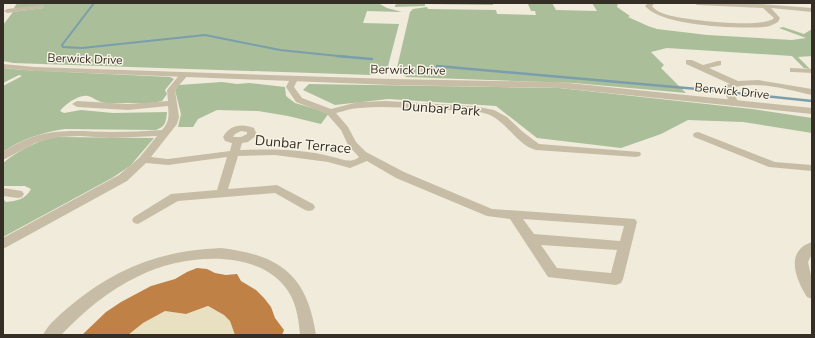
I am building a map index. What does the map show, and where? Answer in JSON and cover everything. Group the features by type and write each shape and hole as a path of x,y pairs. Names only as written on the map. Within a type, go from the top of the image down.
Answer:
{"street":[{"path":"3,17 12,3"},
{"path":"652,3 648,6 650,9 663,16 693,21 754,25 765,25 776,21 777,18 765,6"},
{"path":"697,3 812,10"},
{"path":"793,3 800,9"},
{"path":"7,11 42,7"},
{"path":"689,62 735,84"},
{"path":"702,68 718,63"},
{"name":"Berwick Drive","path":"3,66 35,69 294,79 559,85 812,111"},
{"path":"793,70 810,73"},
{"path":"3,244 123,178 143,160 172,124 174,117 171,90 184,75"},
{"path":"294,79 290,87 299,100 330,112 345,129 352,143 362,154 400,175 490,213 513,214 631,222 616,279 553,274 513,214"},
{"path":"735,104 728,92 728,87 735,84 755,83 812,92"},
{"path":"77,104 128,107 172,103"},
{"name":"Dunbar Park","path":"330,112 358,105 386,104 473,109 491,112 504,118 519,134 536,147 636,154"},
{"path":"3,157 19,146 34,139 49,135 66,133 113,135 166,133"},
{"path":"698,134 773,165 812,168"},
{"name":"Dunbar Terrace","path":"235,152 238,141"},
{"path":"221,194 235,152"},
{"name":"Dunbar Terrace","path":"143,160 168,162 235,152 275,152 329,159 350,165 361,161 366,156"},
{"path":"138,220 175,197 276,189 309,207"},
{"path":"3,192 18,194"},
{"path":"530,239 624,246"},
{"path":"812,246 805,252 800,264 804,278 812,293"},
{"path":"51,335 65,320 86,302 111,284 135,271 160,262 202,253 227,253 268,265 284,276 296,292 305,314 308,335"}],"green space":[{"path":"17,3 378,3 387,8 402,12 367,11 363,23 399,24 387,70 371,75 13,63 3,61 3,25 13,12 43,8 44,6 15,9 14,8"},
{"path":"399,3 493,3 493,5 425,4 425,6 395,7 395,5"},
{"path":"552,3 556,10 597,11 592,3 618,3 617,7 630,16 628,17 648,26 657,29 707,35 792,40 806,38 779,28 783,27 804,34 812,29 812,56 798,57 810,69 804,68 792,56 667,48 651,52 664,65 661,68 686,93 574,83 406,77 400,72 396,72 410,12 413,9 427,7 428,9 496,10 497,14 536,15 535,11 531,11 528,4"},
{"path":"3,68 170,77 174,79 165,90 167,94 162,101 152,103 106,103 100,102 88,96 84,96 72,100 60,111 64,113 81,110 113,113 167,112 165,123 162,127 156,130 65,129 33,137 17,143 3,152 3,86 22,76 19,75 3,83"},
{"path":"222,82 285,87 286,96 295,103 329,113 321,124 258,111 217,110 198,119 193,127 178,127 181,114 175,90 179,85"},
{"path":"309,84 559,88 752,109 812,118 812,133 743,122 688,120 661,134 621,148 537,138 496,106 388,99 335,105 303,90"},
{"path":"55,137 154,138 130,166 112,178 3,237 3,199 6,202 17,200 27,195 31,189 25,186 3,186 3,163 28,147"}],"shaded area":[{"path":"208,307 224,315 230,321 235,335 128,335 143,323 165,311 186,314"}],"building":[{"path":"197,268 207,269 215,273 226,275 237,274 241,281 256,290 271,307 275,318 284,330 282,335 235,335 230,321 224,315 208,306 186,314 165,311 143,323 128,335 82,335 106,312 121,302 151,286 175,279"}],"waterway":[{"path":"94,3 62,45 63,47 82,48 205,35 280,50 345,57"},
{"path":"337,56 345,57"},
{"path":"345,57 372,59"},
{"path":"437,66 720,91"},
{"path":"736,93 812,101"}]}
